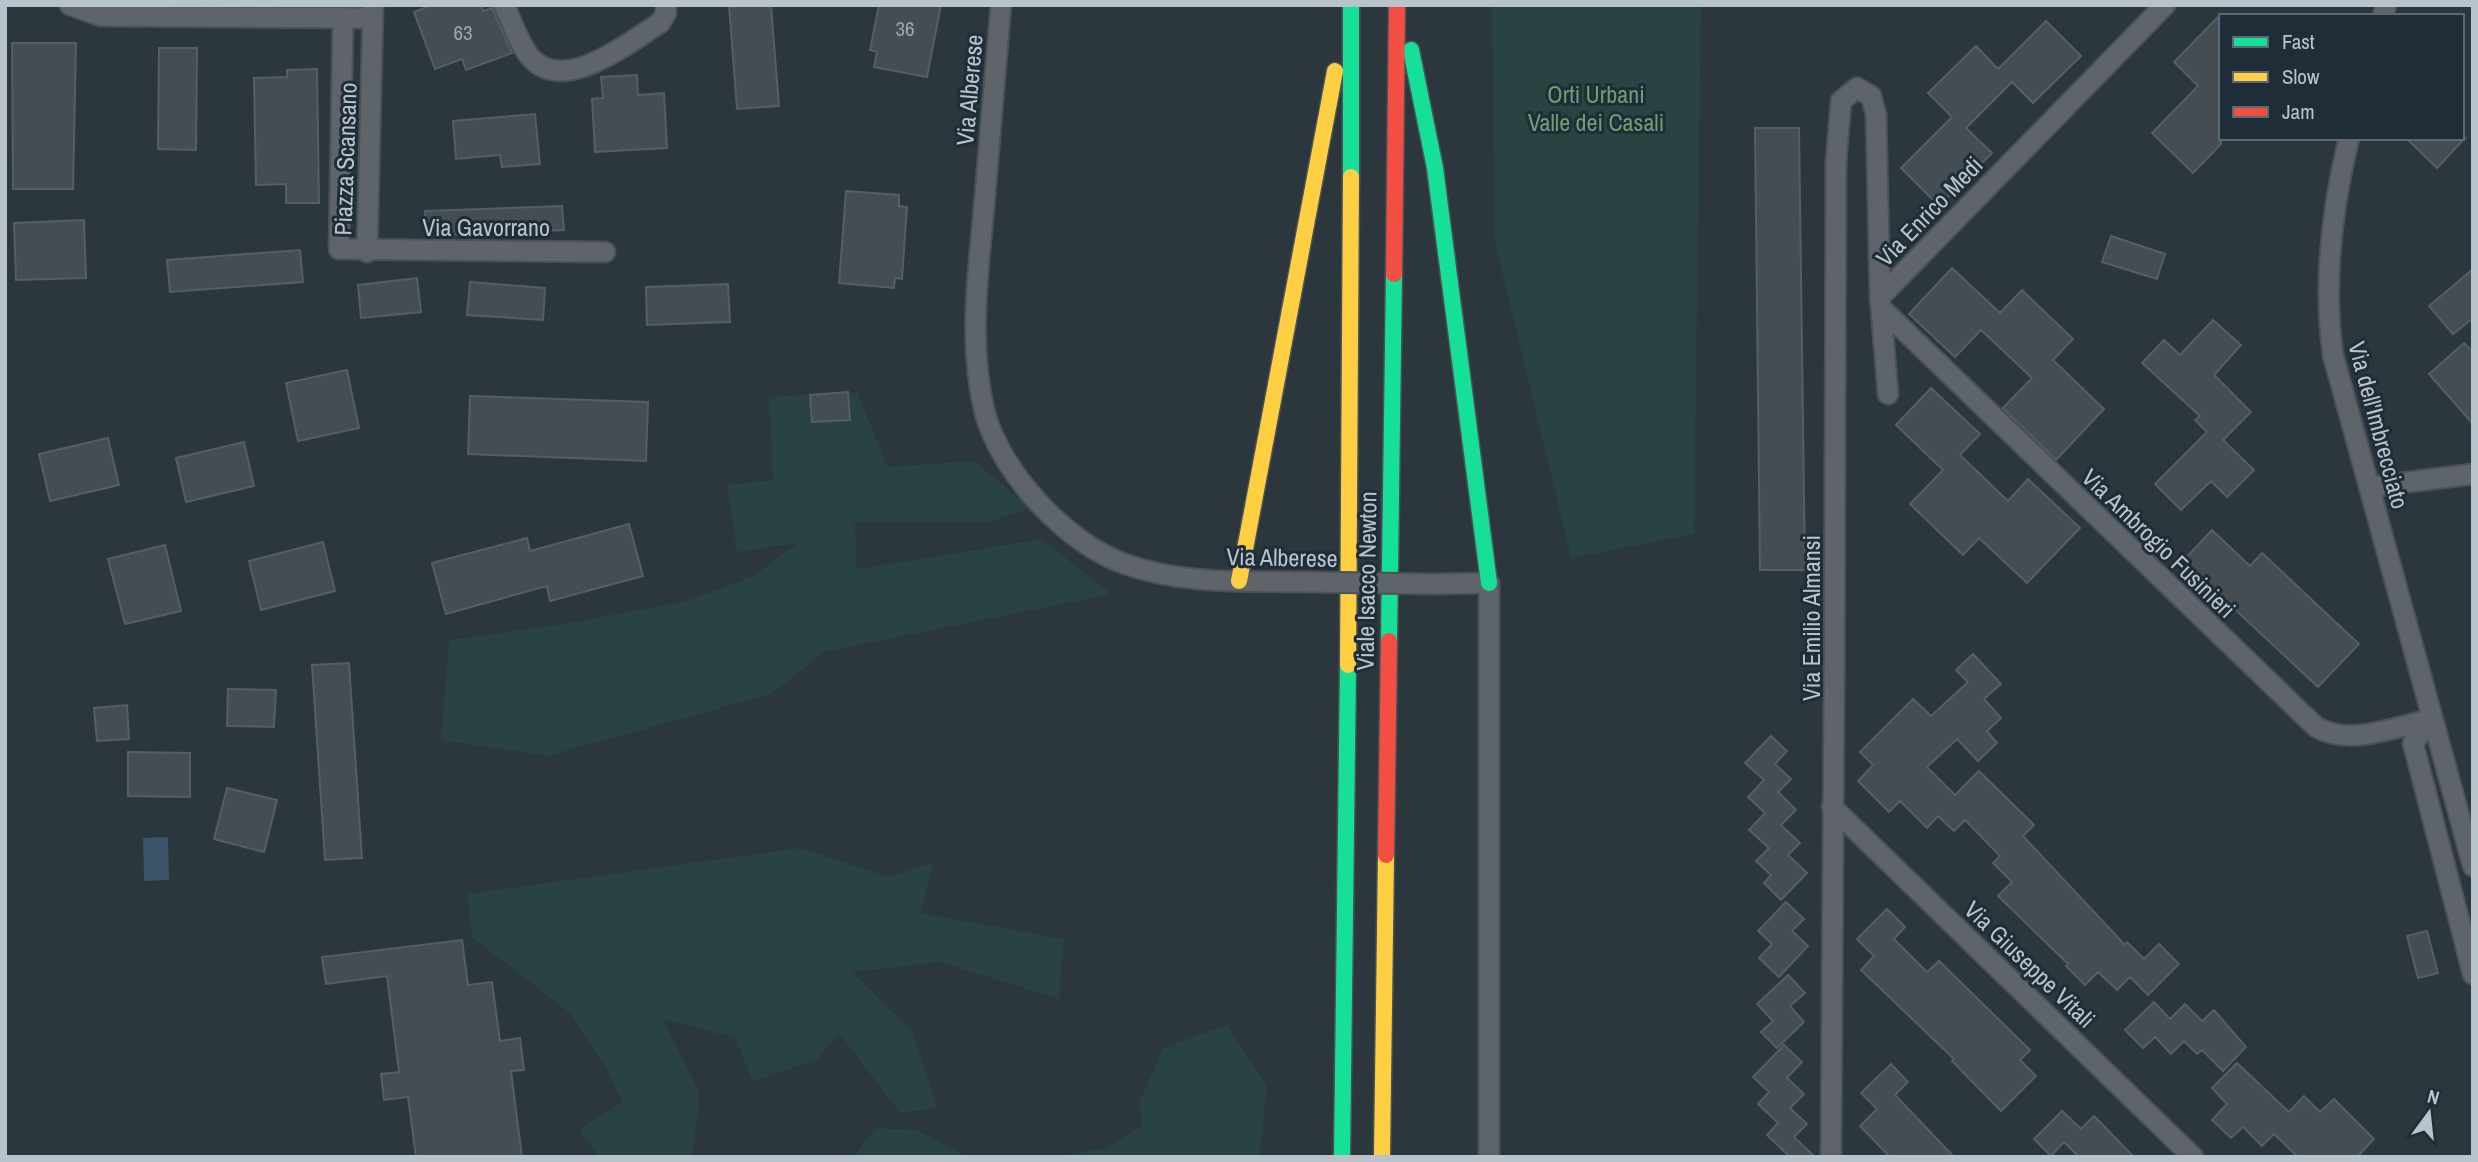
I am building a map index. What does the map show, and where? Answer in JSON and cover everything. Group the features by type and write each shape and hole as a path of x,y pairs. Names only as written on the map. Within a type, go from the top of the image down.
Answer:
{"highway":[{"path":"1239,581 1350,5"},
{"name":"Viale Isacco Newton","path":"1342,1157 1351,453 1350,5"},
{"path":"1399,5 1435,168 1489,583"},
{"name":"Viale Isacco Newton","path":"1382,1157 1399,5"}],"street":[{"path":"70,5 102,16 343,18 373,12"},
{"path":"504,5 529,56 538,64 554,70 568,71 584,68 660,23 666,13 666,5"},
{"name":"Via Alberese","path":"1000,5 976,309 981,387 986,414 995,438 1024,483 1056,522 1092,550 1124,564 1158,574 1239,581 1489,583"},
{"name":"Via Enrico Medi","path":"1881,303 2165,5"},
{"name":"Piazza Scansano","path":"343,18 339,249 367,251 373,12"},
{"name":"Via Enrico Medi","path":"1857,88 1871,96 1876,114 1881,303"},
{"name":"Via Emilio Almansi","path":"1831,1157 1832,807 1836,678 1836,162 1841,101 1857,88"},
{"name":"Via dell'Imbrecciato","path":"2349,140 2333,225 2330,330 2339,382 2473,866"},
{"name":"Via Gavorrano","path":"367,251 605,252"},
{"path":"1881,303 1888,394"},
{"name":"Via Ambrogio Fusinieri","path":"1881,303 2306,719 2326,733 2350,736 2432,719"},
{"path":"2369,487 2473,474"},
{"path":"1489,583 1489,1157"},
{"path":"2432,719 2413,743 2473,974"},
{"name":"Via Giuseppe Vitali","path":"1832,807 2193,1157"}],"green space":[{"name":"Orti Urbani Valle dei Casali","path":"1492,5 1701,5 1694,534 1571,558 1495,242"},
{"path":"857,392 888,467 975,461 1030,508 990,522 855,523 857,569 1042,539 1111,594 824,652 771,694 547,756 441,740 449,640 564,624 687,601 753,576 798,543 737,552 727,485 773,480 769,397"},
{"path":"801,848 889,877 933,863 921,913 1064,939 1059,999 941,962 852,972 913,1032 937,1108 900,1113 839,1033 818,1059 753,1082 735,1038 663,1019 700,1094 692,1157 599,1157 579,1130 622,1102 605,1066 570,1013 472,937 467,894"},
{"path":"1227,1025 1267,1086 1260,1154 1253,1157 1056,1157 1105,1148 1141,1127 1140,1100 1163,1048"},
{"path":"875,1128 917,1130 968,1157 854,1157"}],"water":[{"path":"168,837 169,880 144,881 143,838"}],"building":[{"path":"432,5 481,5 483,11 492,8 512,53 466,70 462,59 435,69 414,12"},
{"path":"729,5 771,5 779,106 737,109"},
{"path":"879,5 941,5 927,77 874,67 877,52 870,50"},
{"path":"2219,16 2221,144 2193,173 2152,133 2198,86 2174,62"},
{"path":"2046,21 2081,56 2033,103 2012,82 1966,128 1992,153 1939,206 1901,168 1952,117 1928,93 1976,46 1998,69"},
{"path":"12,43 76,43 73,189 13,189"},
{"path":"159,48 197,48 196,150 158,149"},
{"path":"317,69 319,203 286,203 286,184 256,185 254,78 287,77 287,70"},
{"path":"637,75 638,95 664,93 667,148 595,152 592,99 603,98 601,77"},
{"path":"535,114 540,164 502,167 500,155 456,159 453,121"},
{"path":"1755,128 1799,128 1805,570 1760,570"},
{"path":"2408,140 2463,140 2437,168"},
{"path":"846,191 899,195 899,206 907,207 902,279 895,278 894,288 839,283"},
{"path":"562,206 564,230 426,236 425,211"},
{"path":"84,220 86,278 16,280 14,223"},
{"path":"2111,236 2165,254 2157,279 2102,262"},
{"path":"300,250 303,282 170,292 167,260"},
{"path":"1952,268 2000,313 2022,290 2073,339 2053,360 2104,409 2056,460 2003,408 2032,378 1981,330 1955,357 1909,314"},
{"path":"2473,269 2473,318 2453,334 2429,306"},
{"path":"417,278 421,312 361,318 358,285"},
{"path":"470,282 545,288 543,320 467,315"},
{"path":"728,284 730,322 647,325 646,287"},
{"path":"2213,320 2241,345 2214,375 2251,412 2223,440 2254,470 2227,497 2211,481 2181,510 2155,484 2207,432 2195,420 2200,416 2142,363 2164,340 2180,355"},
{"path":"2464,343 2473,352 2473,424 2429,374"},
{"path":"347,370 359,428 298,441 286,383"},
{"path":"1931,388 1980,434 1960,455 2008,501 2028,479 2080,528 2027,583 1979,538 1963,555 1910,504 1943,470 1896,425"},
{"path":"848,392 850,420 812,422 810,395"},
{"path":"470,396 648,402 646,461 468,454"},
{"path":"108,438 119,485 50,501 39,454"},
{"path":"244,442 254,486 186,502 176,458"},
{"path":"629,524 643,576 550,601 547,586 446,614 432,563 527,538 530,551"},
{"path":"2212,530 2250,566 2262,553 2359,644 2318,687 2183,561"},
{"path":"323,542 335,591 261,610 249,561"},
{"path":"165,545 181,611 125,624 108,559"},
{"path":"1973,654 2001,684 1984,699 2001,718 1987,731 1997,743 1978,761 1957,739 1927,767 1955,795 1979,771 2034,825 2023,836 2125,945 2127,942 2144,959 2159,944 2179,964 2148,995 2130,977 2117,990 2098,972 2085,985 2066,966 2068,964 1998,896 2012,882 1993,863 2000,856 1965,820 1954,831 1938,816 1927,828 1900,801 1889,812 1858,781 1873,765 1860,752 1913,699 1931,716 1968,682 1956,670"},
{"path":"349,663 362,858 325,860 312,665"},
{"path":"228,689 276,690 274,727 227,726"},
{"path":"127,705 129,739 97,741 94,708"},
{"path":"1771,736 1787,751 1775,764 1791,779 1778,792 1796,810 1781,825 1800,843 1788,855 1807,873 1781,900 1764,883 1771,875 1756,861 1769,848 1749,830 1765,813 1748,797 1764,780 1745,763"},
{"path":"128,752 190,753 190,797 128,796"},
{"path":"227,788 277,800 264,852 214,839"},
{"path":"1786,902 1804,919 1792,931 1808,946 1779,977 1759,958 1772,944 1758,931"},
{"path":"1887,909 1905,927 1894,939 1927,972 1939,961 2030,1050 2020,1060 2036,1076 2001,1111 1952,1061 1954,1059 1861,970 1874,956 1857,939"},
{"path":"2427,931 2438,973 2418,978 2407,936"},
{"path":"462,940 468,985 492,982 500,1041 520,1038 524,1070 511,1071 522,1157 416,1157 408,1097 384,1100 381,1074 399,1072 387,976 326,984 322,957"},
{"path":"1788,975 1805,993 1790,1006 1804,1022 1777,1048 1761,1032 1773,1021 1757,1004"},
{"path":"2154,1002 2170,1019 2185,1004 2202,1021 2214,1010 2246,1047 2223,1071 2202,1050 2197,1054 2184,1041 2171,1054 2155,1037 2143,1048 2125,1030"},
{"path":"1784,1045 1802,1062 1787,1078 1804,1094 1790,1108 1807,1124 1794,1137 1815,1157 1790,1157 1767,1135 1778,1123 1758,1104 1769,1092 1753,1077"},
{"path":"2237,1063 2289,1112 2304,1096 2320,1112 2334,1099 2374,1139 2357,1157 2298,1157 2274,1134 2262,1146 2243,1127 2231,1138 2212,1120 2227,1104 2212,1088"},
{"path":"1891,1064 1908,1082 1895,1095 1954,1157 1890,1157 1860,1126 1877,1109 1861,1093"},
{"path":"2062,1111 2081,1129 2094,1116 2134,1157 2079,1157 2064,1142 2051,1156 2034,1139"}],"traffic: fast":[{"path":"1351,5 1351,177"},
{"path":"1411,50 1435,168 1489,583"},
{"path":"1389,641 1394,274"},
{"path":"1342,1157 1348,665"}],"traffic: slow":[{"path":"1239,581 1335,71"},
{"path":"1348,665 1351,177"},
{"path":"1382,1157 1386,855"}],"traffic: jam":[{"path":"1394,274 1397,5"},
{"path":"1386,855 1389,641"}]}
